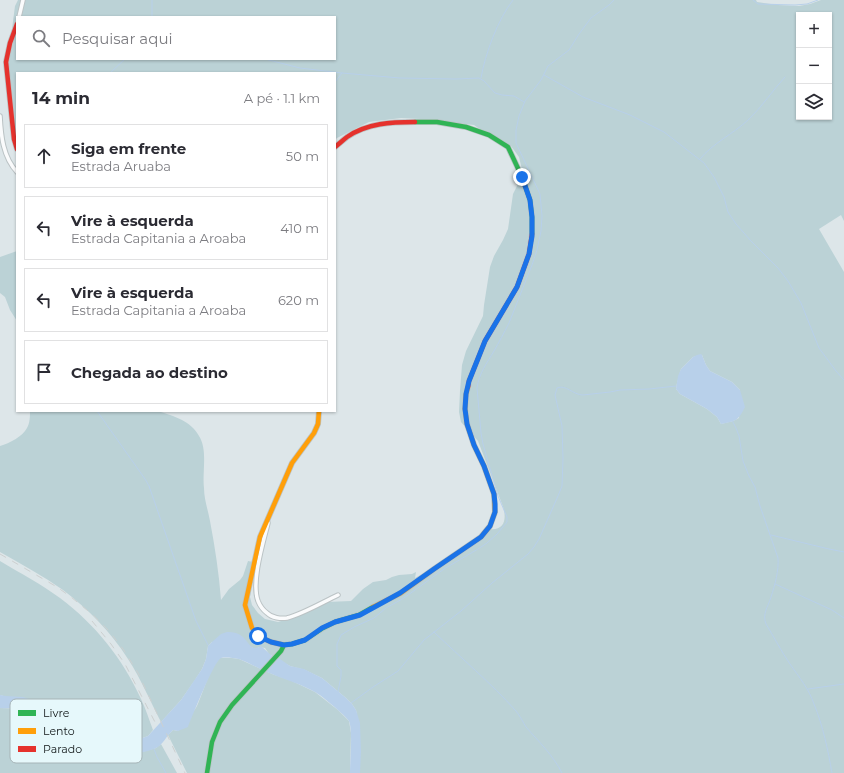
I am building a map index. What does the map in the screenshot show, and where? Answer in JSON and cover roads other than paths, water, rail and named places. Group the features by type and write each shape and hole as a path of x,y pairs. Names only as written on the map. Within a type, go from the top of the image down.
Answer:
{"street":[{"path":"19,16 23,0"},
{"path":"16,27 10,42 6,62 16,146"},
{"path":"0,116 4,149 16,171"},
{"path":"319,412 318,424 314,433 292,463 259,542 245,605 252,628 258,636 271,642 284,645 305,640 322,628 335,622 360,615 400,593 481,537 490,526 495,512 494,494 467,424 465,409 466,394 469,381 485,341 517,287 529,254 532,236 530,200 522,177 508,146 489,135 466,127 437,122 383,123 348,136 336,146"},
{"path":"269,516 255,586 258,602 261,608 268,615 277,618 286,618 296,615 338,595"},
{"path":"207,773 212,742 220,722 232,705 264,671 281,651 284,645"}],"water":[{"path":"701,354 710,371 732,382 740,390 745,407 736,420 721,424 717,417 707,409 680,394 676,389 678,376 681,369 693,357"},
{"path":"234,632 239,634 252,647 256,648 261,646 272,656 280,659 290,666 304,669 322,678 352,704 356,710 360,723 360,773 350,773 351,739 349,721 333,706 310,689 243,661 230,658 221,658 213,669 188,727 178,731 173,730 158,747 149,751 142,752 142,738 148,736 181,700 202,669 206,659 208,646 221,634"},
{"path":"0,695 29,699 10,699 10,708 0,708"}],"waterway":[{"path":"152,0 152,16"},
{"path":"481,78 486,58 497,27 513,0"},
{"path":"338,692 341,670 337,666 337,644 341,635 374,618 386,608 404,598 444,569 487,543 507,522 507,517 498,496 483,444 477,388 481,373 509,323 532,265 541,231 542,216 540,194 516,143 516,130 519,116 525,101 541,80 548,66 569,50 591,18 614,0"},
{"path":"753,0 758,4 795,5 807,4 818,0"},
{"path":"111,72 124,60"},
{"path":"269,60 300,68 334,72"},
{"path":"336,72 400,78 479,78 484,81 495,93 514,96 524,102"},
{"path":"336,81 342,73"},
{"path":"544,75 583,97 630,115 664,132 704,163 714,177 724,197 728,212 736,224 778,268 788,281 801,303 819,348 844,380"},
{"path":"700,159 711,148 748,120 785,77"},
{"path":"351,703 398,671 424,640 461,611 492,583 528,554 534,547 539,539 562,486 562,426 555,395 557,388 567,388 579,395 583,395 620,390 676,386"},
{"path":"98,412 149,486 196,621 208,645"},
{"path":"732,420 739,436 743,461 755,487 778,558 776,578 766,610 766,624 804,683 812,699 823,729 832,773"},
{"path":"771,535 844,552"},
{"path":"775,584 832,610 844,618"},
{"path":"434,632 516,711 526,727 550,754 562,773"},
{"path":"808,689 844,684"},
{"path":"154,749 166,773"}],"railway":[{"path":"0,554 57,587 93,615 109,631 123,649 138,673 185,773"},
{"path":"92,621 125,664 157,726"}]}
